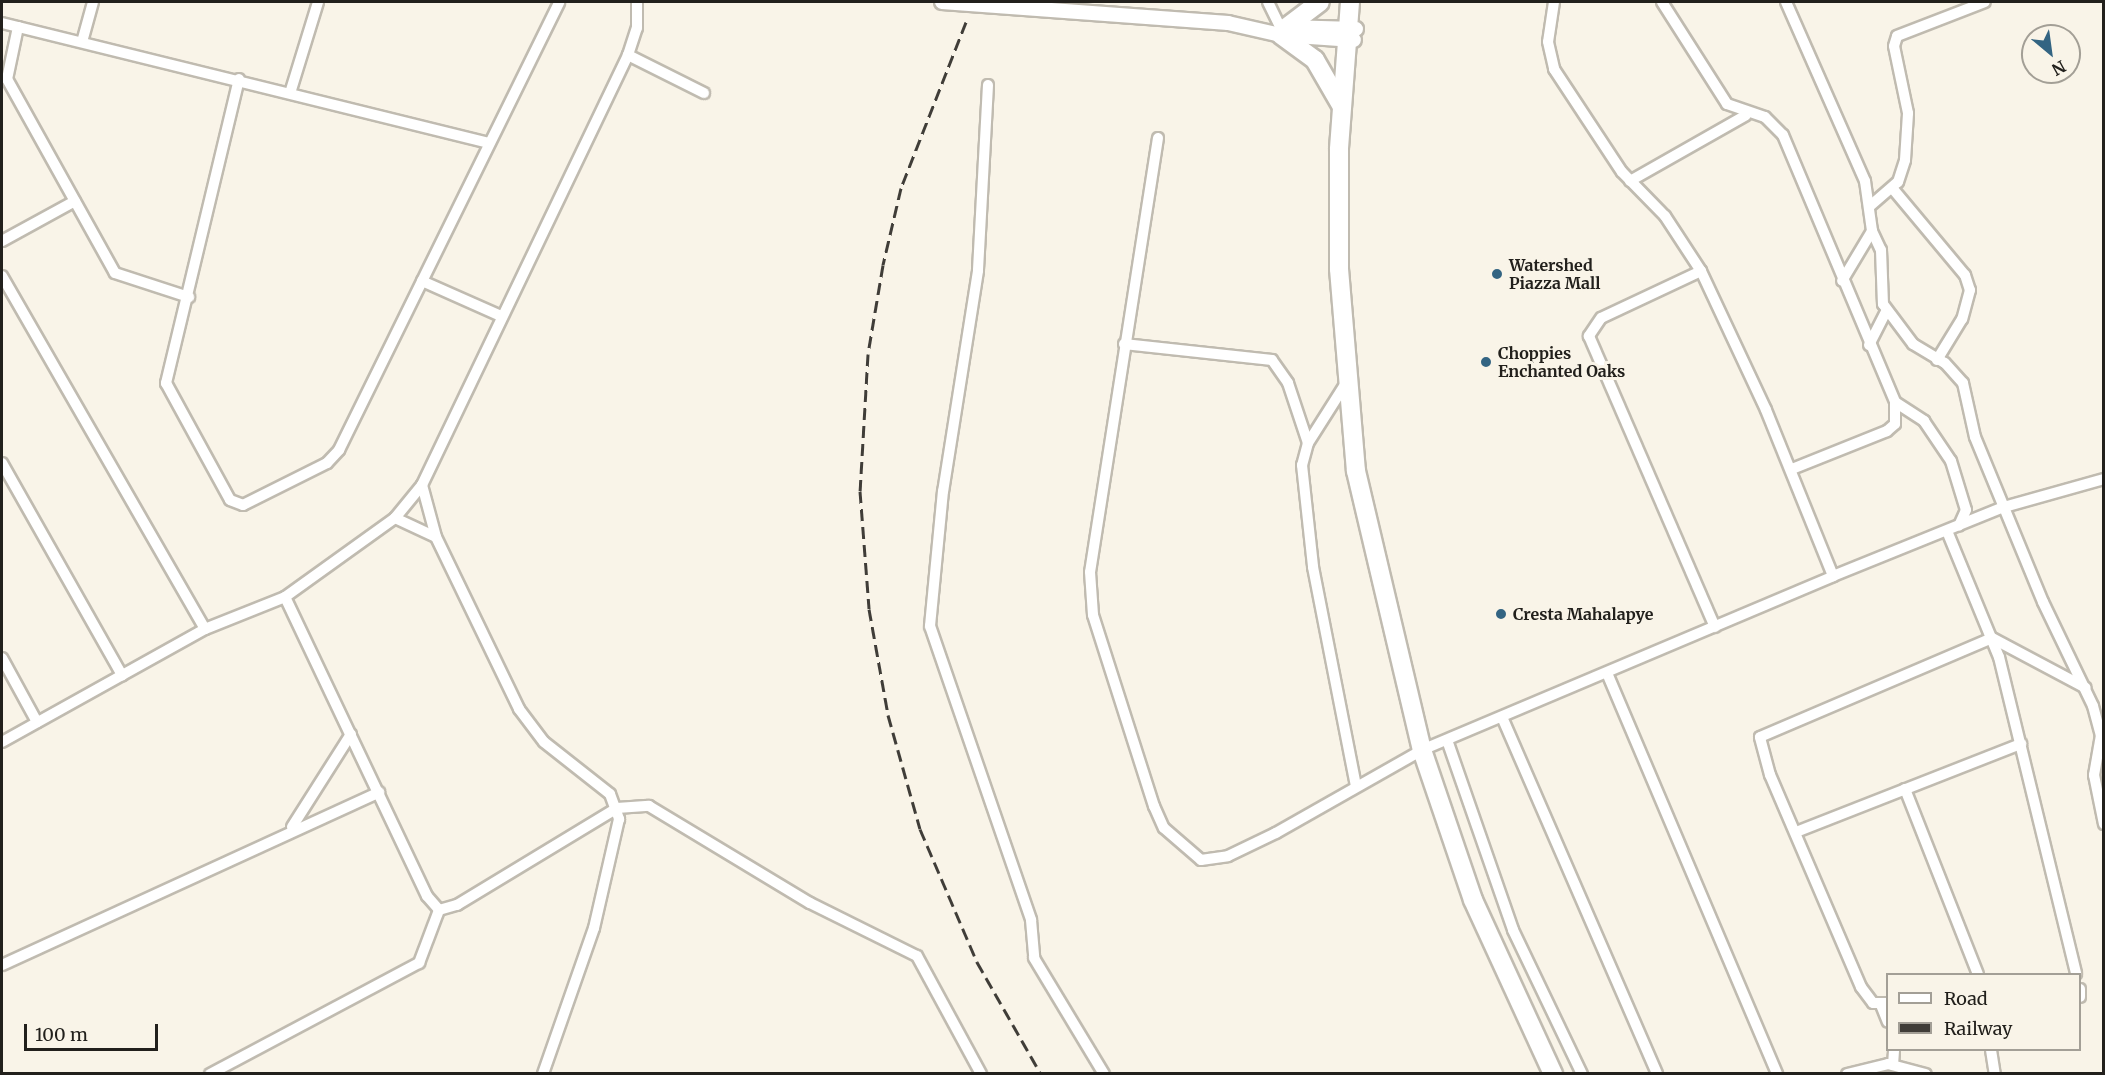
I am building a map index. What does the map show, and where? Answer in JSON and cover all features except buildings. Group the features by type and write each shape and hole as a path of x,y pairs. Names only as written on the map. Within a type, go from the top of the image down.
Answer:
{"highway":[{"path":"1320,2 1282,30 1315,60 1343,109"},
{"path":"1349,378 1352,34 1350,2"},
{"path":"1359,2 1352,34 1343,109 1339,269 1349,378 1368,510 1401,673 1422,750 1473,900 1553,1074"}],"main road":[{"path":"942,2 1352,34"}],"street":[{"path":"82,42 93,2"},
{"path":"291,90 318,2"},
{"path":"239,79 167,391 230,500 243,505 334,457 559,2"},
{"path":"2,742 205,629 285,597 395,518 422,485 628,55 637,28 637,2"},
{"path":"1268,2 1282,30"},
{"path":"1554,2 1548,42 1554,69 1630,181 1665,216 1701,271 1792,469 1833,576"},
{"path":"1662,2 1727,104 1746,115 1765,117 1783,135 1842,281 1895,402 1895,424 1887,431 1792,469"},
{"path":"1786,2 1852,141 1870,206 1872,231 1881,250 1881,299 1913,344 1937,360 1963,383 1975,437 2086,688 2102,749 2094,776 2103,824"},
{"path":"1870,206 1893,189 1905,160 1908,113 1894,46 1897,36 1985,2"},
{"path":"2,23 291,90 489,143"},
{"path":"18,27 7,79 115,273 189,297"},
{"path":"628,55 704,93"},
{"path":"988,86 978,271 944,491 930,626 1031,920 1034,958 1104,1074"},
{"path":"1630,181 1746,115"},
{"path":"1158,138 1090,572 1093,615 1164,828 1201,860 1228,856 1422,750 1833,576 2004,507 2103,479"},
{"path":"1893,189 1965,275 1970,290 1962,319 1937,360"},
{"path":"2,241 75,201"},
{"path":"1842,281 1872,231"},
{"path":"1701,271 1600,318 1589,336 1715,627"},
{"path":"2,276 205,629"},
{"path":"422,281 501,316"},
{"path":"1869,345 1887,310"},
{"path":"1124,344 1272,360 1288,383 1308,443"},
{"path":"1349,378 1308,443 1302,465 1313,567 1356,786"},
{"path":"1895,402 1924,421 1951,461 1966,510 1959,526"},
{"path":"2,464 122,675"},
{"path":"422,485 436,537 519,709 544,742 586,771 616,808 617,840 594,928 543,1074"},
{"path":"395,518 436,537"},
{"path":"1947,531 1992,638 2021,744 2076,973"},
{"path":"285,597 427,896 439,910"},
{"path":"1992,638 2086,688"},
{"path":"1884,1004 1861,987 1764,760 1760,736 1992,638"},
{"path":"2,658 37,722"},
{"path":"1607,673 1777,1074"},
{"path":"1502,717 1657,1074"},
{"path":"292,827 351,734"},
{"path":"1447,740 1513,930 1582,1074"},
{"path":"1796,832 2021,744"},
{"path":"1905,789 1974,973"},
{"path":"2,965 292,827 379,792"},
{"path":"439,910 457,906 616,808 649,806 810,903 917,956 981,1074"},
{"path":"210,1074 419,963 439,910"},
{"path":"1893,1065 1894,1051"},
{"path":"1990,1051 1995,1074"},
{"path":"1847,1074 1893,1065 1926,1074"}],"railway":[{"path":"966,22 901,188 883,265 868,354 860,491 869,609 888,715 920,829 977,962 1041,1074"}],"place":[{"name":"Watershed Piazza Mall","path":"1497,274"},
{"name":"Choppies Enchanted Oaks","path":"1486,362"},
{"name":"Cresta Mahalapye","path":"1501,614"}]}
